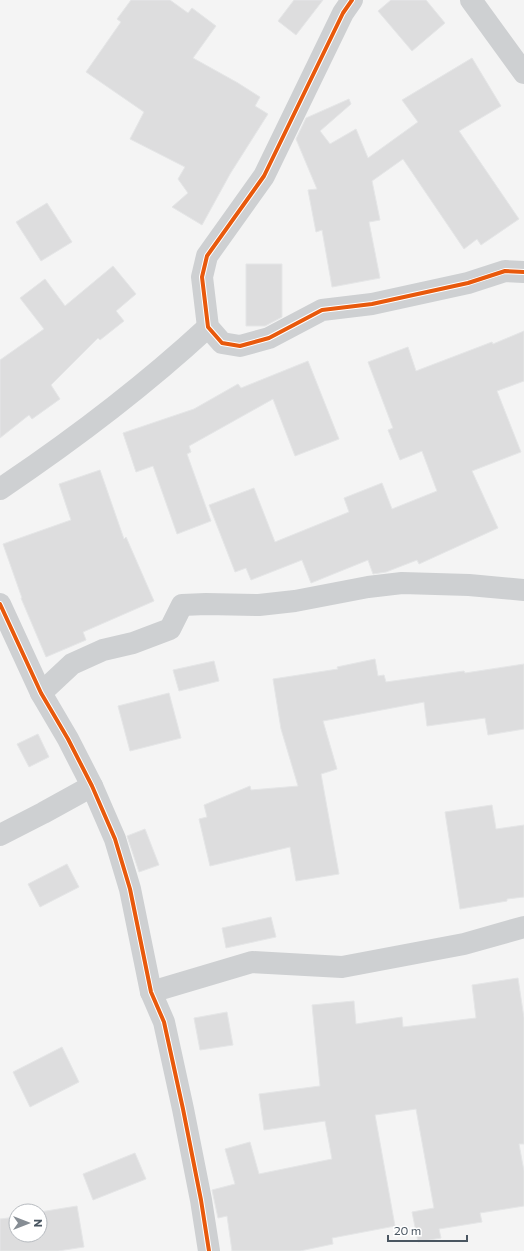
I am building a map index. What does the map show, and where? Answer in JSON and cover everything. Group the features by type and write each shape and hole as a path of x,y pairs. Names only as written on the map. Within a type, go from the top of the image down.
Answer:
{"street":[{"path":"352,0 343,13 264,176 232,218 207,256 202,277 208,327 222,343 240,346 269,338 322,310 372,304 468,283 505,271 524,272"},
{"path":"471,0 524,73"},
{"path":"0,489 106,413 173,359 208,327"},
{"path":"41,694 72,664 103,650 133,643 170,629 182,605 259,605 295,601 368,587 402,583 469,585 524,590"},
{"path":"0,604 41,694 68,739 92,786 115,838 130,888 151,992 164,1022 182,1102 201,1200 208,1251"},
{"path":"0,835 44,813 92,786"},
{"path":"151,992 252,962 342,966 464,944 524,927"}],"building":[{"path":"131,0 170,0 188,13 192,8 216,26 193,58 260,97 255,106 268,114 230,174 202,225 172,207 188,193 178,179 185,167 130,139 144,112 86,72 121,22 117,19"},
{"path":"294,0 323,0 296,35 278,21"},
{"path":"391,0 426,0 445,23 412,51 378,11"},
{"path":"472,58 501,106 459,131 519,219 481,245 477,239 464,249 403,159 372,181 380,220 369,222 380,278 332,287 322,230 316,232 308,190 317,189 296,139 306,118 349,99 351,104 320,131 330,144 356,129 368,158 418,122 402,100"},
{"path":"47,203 72,242 41,261 16,222"},
{"path":"246,264 282,264 282,317 265,326 246,326"},
{"path":"113,266 136,294 116,311 124,321 100,340 98,338 51,385 60,399 32,419 29,415 0,438 0,360 44,329 20,298 45,279 65,306"},
{"path":"524,331 524,381 497,391 521,452 472,471 498,528 419,564 417,560 386,572 373,574 368,560 311,583 302,560 251,580 246,568 235,572 209,505 254,488 275,542 349,512 344,498 382,483 392,509 437,491 422,451 400,460 388,430 393,428 368,362 408,347 416,371 492,342 493,344"},
{"path":"308,361 339,439 295,456 273,399 189,446 191,452 187,454 211,521 177,534 153,466 136,472 123,433 194,409 238,384 241,388"},
{"path":"100,470 124,539 126,537 154,601 83,632 86,640 46,657 21,598 3,544 71,520 59,484"},
{"path":"375,659 378,676 384,675 386,682 464,671 465,673 524,664 524,729 488,735 485,718 427,726 424,702 323,721 337,769 321,774 339,874 296,881 290,847 210,866 199,819 207,817 204,805 250,786 251,790 298,786 281,729 273,679 338,669 337,667"},
{"path":"214,661 219,681 179,691 173,670"},
{"path":"169,693 181,738 130,751 118,706"},
{"path":"38,734 49,757 29,767 17,744"},
{"path":"492,805 496,829 524,825 524,897 460,909 445,812"},
{"path":"145,829 159,865 139,872 127,836"},
{"path":"67,864 79,887 40,907 28,884"},
{"path":"271,917 276,937 226,948 222,928"},
{"path":"518,978 524,1018 524,1144 519,1144 524,1171 524,1206 480,1213 482,1222 439,1229 441,1238 418,1242 412,1212 434,1208 416,1109 375,1115 395,1226 332,1238 333,1244 300,1251 232,1251 227,1216 218,1218 212,1190 235,1184 225,1149 250,1142 259,1174 332,1159 325,1121 264,1130 259,1094 320,1086 312,1005 354,1001 356,1024 402,1017 403,1027 476,1018 472,985"},
{"path":"227,1012 233,1045 200,1050 194,1018"},
{"path":"62,1047 79,1082 30,1107 13,1072"},
{"path":"135,1153 146,1179 93,1200 83,1174"},
{"path":"77,1206 84,1247 58,1251 0,1251 0,1219 8,1218 8,1243 48,1243 48,1211"}],"cycle path":[{"path":"352,0 343,13 264,176 207,256 202,277 208,327 222,343 240,346 269,338 322,310 372,304 468,283 505,271 524,272"},
{"path":"0,604 41,693 68,739 92,786 115,839 130,889 151,992 164,1022 201,1200 209,1251"}]}
